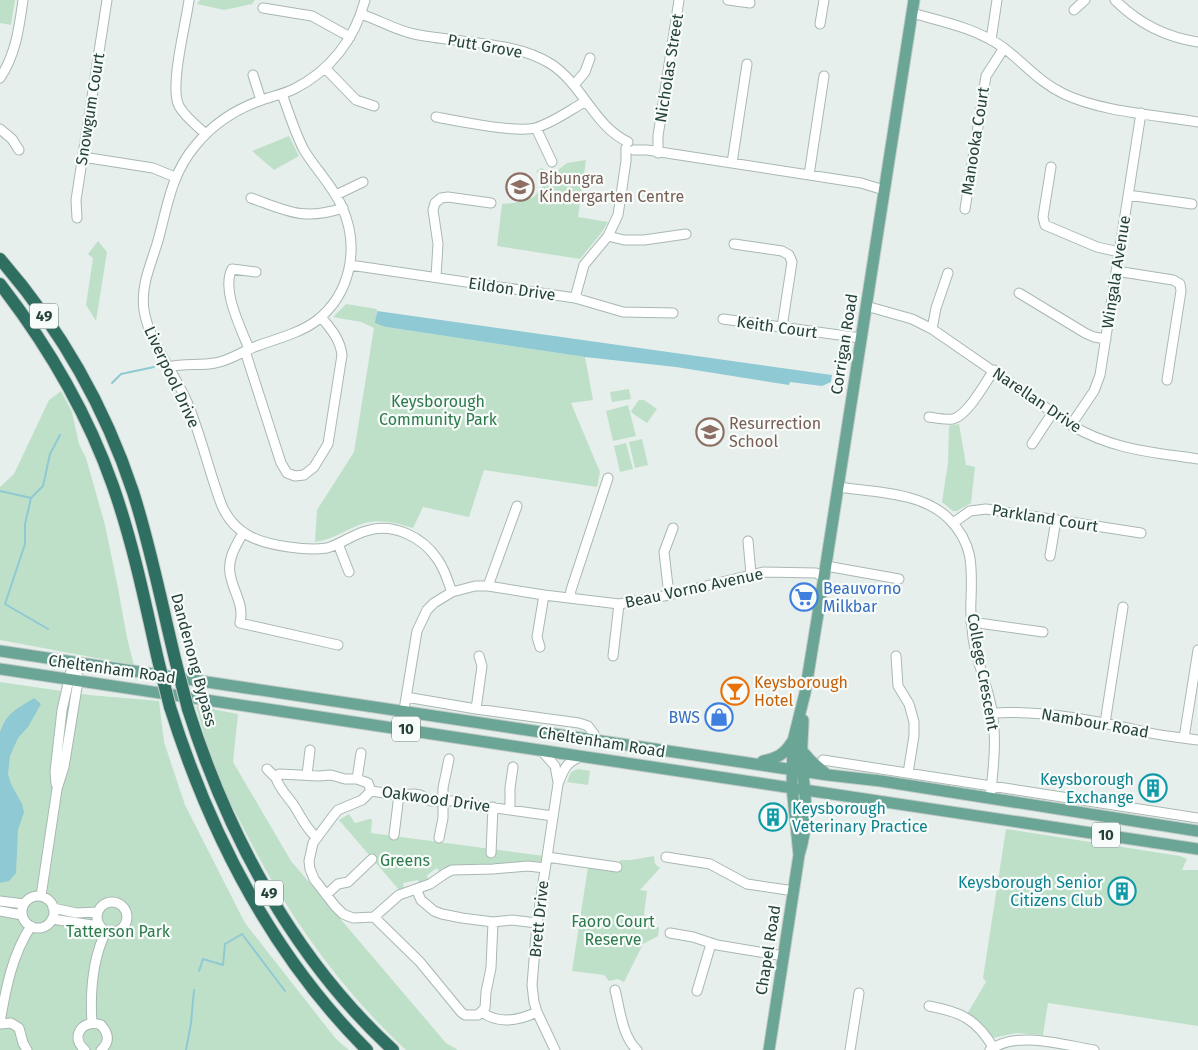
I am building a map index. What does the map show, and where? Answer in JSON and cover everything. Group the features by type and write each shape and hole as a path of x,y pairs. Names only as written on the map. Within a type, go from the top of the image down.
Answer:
{"highway":[{"name":"Dandenong Bypass","path":"0,259 45,316 83,377 117,448 138,507 188,709 208,769 227,814 274,902 305,948 329,982 393,1050"},
{"name":"Dandenong Bypass","path":"0,284 39,338 67,382 102,455 122,514 170,707 187,760 226,852 247,889 298,969 367,1050"}],"main road":[{"name":"Corrigan Road","path":"805,788 797,770 793,741 804,693 825,572 914,0"},
{"name":"Cheltenham Road","path":"0,651 828,775 881,781 1198,831"},
{"name":"Cheltenham Road","path":"0,669 792,786 1198,849"},
{"name":"Corrigan Road","path":"797,770 802,751 804,693"},
{"path":"753,763 776,758 784,754 793,741"},
{"path":"802,751 828,775"},
{"name":"Chapel Road","path":"797,770 792,786 799,855"},
{"name":"Chapel Road","path":"769,1050 799,855 806,831 805,788"},
{"path":"806,813 814,800 830,792"}],"street":[{"path":"0,78 14,50 23,0"},
{"name":"Snowgum Court","path":"77,218 76,200 107,0"},
{"path":"189,0 176,82 176,96 183,112 206,134"},
{"name":"Nicholas Street","path":"653,152 658,136 679,0"},
{"path":"728,0 750,3"},
{"path":"820,24 824,0"},
{"path":"991,40 997,0"},
{"path":"1074,10 1085,0"},
{"path":"1115,0 1132,15 1155,30 1182,40 1198,42"},
{"path":"263,8 312,16 350,37"},
{"name":"Liverpool Drive","path":"363,8 350,37 336,58 325,68 308,81 282,94 262,100 236,112 206,134 187,156 175,177 157,244 146,276 143,293 144,312 150,331 191,412 225,513 230,521 243,533 261,542 299,549 316,549 338,544 365,531 391,529 404,532 417,539 438,560 452,592"},
{"name":"Putt Grove","path":"363,8 380,21 402,31 526,52 552,65 574,85 596,116 630,147 885,187"},
{"path":"911,17 967,28 1004,48 1039,79 1064,94 1090,104 1198,122"},
{"name":"Manooka Court","path":"965,209 986,76 1004,48"},
{"path":"574,85 585,72 590,58"},
{"path":"732,163 747,64"},
{"path":"325,68 356,100 374,106"},
{"path":"253,75 262,100"},
{"path":"809,175 824,76"},
{"path":"169,367 184,364 216,363 300,329 321,317 330,309 342,292 350,265 351,240 343,208 298,139 282,94"},
{"path":"436,117 521,130 536,128 586,102"},
{"name":"Wingala Avenue","path":"1071,425 1089,400 1098,383 1141,112"},
{"path":"536,128 552,162"},
{"path":"0,129 12,139 19,150"},
{"path":"575,298 584,265 608,236 618,216 626,161 630,147"},
{"path":"83,157 153,168 175,177"},
{"path":"1051,167 1043,217 1045,225 1097,247 1119,252"},
{"path":"336,196 363,182"},
{"path":"1128,195 1192,204"},
{"path":"436,278 438,244 433,210 435,202 441,198 448,197 492,203"},
{"path":"251,198 299,215 322,214 343,208"},
{"path":"608,236 624,240 644,240 686,234"},
{"path":"734,244 782,251 789,255 792,262 782,327"},
{"path":"789,255 797,249"},
{"name":"Eildon Drive","path":"350,265 575,298 623,312 673,313"},
{"path":"256,272 232,269 228,276 230,298 281,463 288,473 295,476 304,475 314,467 328,444 342,355 335,333 321,317"},
{"path":"1116,271 1173,280 1180,284 1181,291 1167,380"},
{"path":"929,327 948,273"},
{"path":"1018,293 1085,333 1106,339"},
{"name":"Narellan Drive","path":"866,309 888,313 929,327 994,370 1071,425 1096,438 1118,446 1198,459"},
{"name":"Keith Court","path":"723,319 861,338"},
{"path":"928,417 950,419 961,415 994,370"},
{"path":"1032,444 1054,412"},
{"path":"570,598 608,478"},
{"name":"College Crescent","path":"838,487 918,500 936,508 954,523 964,539 971,558 973,577 972,622 976,653 992,713 995,749 990,799"},
{"path":"488,586 517,506"},
{"name":"Parkland Court","path":"954,523 970,511 980,509 1141,533"},
{"path":"1050,556 1056,520"},
{"path":"669,595 664,552 673,528"},
{"path":"243,533 232,554 230,568 230,576 242,608 240,623 338,645"},
{"path":"748,541 751,574"},
{"path":"338,544 349,572"},
{"name":"Beau Vorno Avenue","path":"401,728 414,646 421,620 434,603 452,592 474,586 488,586 619,604 669,595 763,572 825,572 899,580"},
{"path":"540,647 537,637 544,595"},
{"path":"613,656 619,604"},
{"path":"1105,723 1123,606"},
{"path":"972,622 1043,632"},
{"path":"1184,738 1198,650"},
{"path":"476,709 482,666 479,656"},
{"path":"896,656 898,686 909,704 914,722 914,736 908,773"},
{"path":"40,896 57,789 64,766 75,662"},
{"name":"Cheltenham Road","path":"406,697 578,724 589,727 594,734 594,740"},
{"name":"Nambour Road","path":"992,713 1030,712 1198,740"},
{"path":"307,775 310,750"},
{"name":"Brett Drive","path":"541,750 556,766 558,784"},
{"path":"357,779 361,753"},
{"name":"Brett Drive","path":"555,1050 534,1002 532,985 537,923 558,784 562,773 569,763 584,756"},
{"path":"439,838 443,818 442,788 449,759"},
{"path":"823,760 1198,818"},
{"path":"510,809 513,767"},
{"path":"267,768 276,778 307,828 316,837"},
{"path":"276,778 279,774 330,775 357,779 368,783 371,791"},
{"name":"Oakwood Drive","path":"374,917 353,918 335,906 314,879 309,861 313,842 338,810 362,800 371,791 399,795 414,794 431,801 457,801 466,804 553,816"},
{"path":"394,835 399,795"},
{"path":"491,853 494,807"},
{"path":"547,857 617,867"},
{"path":"666,858 710,864 747,884 794,891"},
{"path":"326,894 338,884 348,882 372,859"},
{"path":"492,922 491,968 485,1008 482,1012 472,1016 465,1015 420,962 374,917 399,895 430,884 452,870 493,870 528,866 545,868"},
{"path":"416,889 421,900 434,911 462,918 492,922 512,920 537,923"},
{"path":"40,896 49,900 53,908 52,919 43,927 31,926 22,915 24,904 31,897 40,896"},
{"path":"0,901 24,904"},
{"path":"52,919 102,928 115,932 122,928 126,920 125,910 122,906 113,902 104,904 98,912 97,919 102,928 92,988 92,1022"},
{"path":"53,908 76,913 98,912"},
{"path":"0,911 22,915"},
{"path":"27,1050 19,1028 11,1024 0,1023 11,968 21,942 31,926"},
{"path":"670,933 693,937 711,944 784,956"},
{"path":"697,991 711,944"},
{"path":"615,990 627,1036 637,1050"},
{"path":"850,1050 859,993"},
{"path":"929,1006 963,1016 980,1028 991,1049 1017,1040 1049,1047 1094,1050"},
{"path":"482,1012 487,1016 512,1020 537,1012"},
{"path":"83,1049 78,1039 80,1030 92,1022 101,1025 108,1036 107,1042 101,1050"}],"green space":[{"path":"0,0 15,0 11,25 0,23"},
{"path":"200,0 255,0 252,4 224,10 197,4"},
{"path":"289,136 299,156 274,170 252,151"},
{"path":"586,160 578,217 608,222 580,259 497,246 502,204 514,203 534,197 547,181 536,171 542,168 554,173 567,163"},
{"path":"98,241 107,252 96,321 86,305 93,258 88,254"},
{"name":"Keysborough Community Park","path":"346,304 377,309 376,315 386,327 585,357 593,400 571,403 600,472 597,487 484,470 469,517 423,507 413,528 390,522 367,522 315,542 317,510 354,452 374,328 361,322 333,317"},
{"path":"629,389 631,399 612,402 610,392"},
{"path":"61,391 72,412 79,444 86,458 105,525 134,665 0,640 0,487 14,474 49,400"},
{"path":"639,400 644,400 657,409 647,423 631,411"},
{"path":"628,405 636,436 613,441 606,411"},
{"path":"959,424 966,465 975,467 971,503 957,511 953,511 942,502 948,463 949,426"},
{"path":"642,439 648,465 635,468 629,442"},
{"path":"626,443 633,469 620,472 614,446"},
{"name":"Tatterson Park","path":"0,682 89,695 159,701 164,742 185,805 245,923 336,1039 349,1050 0,1050"},
{"path":"196,706 238,714 233,762 291,861 446,1043 458,1050 406,1050 334,972 293,915 257,854 223,790 212,761"},
{"path":"578,769 590,771 588,785 567,782 571,772"},
{"name":"Greens","path":"349,814 355,823 372,819 371,833 544,856 542,862 530,861 439,871 437,868 427,875 429,881 419,885 418,880 403,883 404,889 400,891 339,820"},
{"path":"1006,829 1180,856 1187,859 1182,870 1198,870 1198,1026 1048,1003 1043,1035 1016,1033 993,1038 983,1026 967,1014 986,982 983,978"},
{"name":"Faoro Court Reserve","path":"654,856 655,864 660,868 640,890 647,891 644,914 659,928 658,936 643,944 624,982 618,979 609,981 604,975 572,971 588,867 619,870 620,860"}],"water":[{"path":"377,311 832,375 831,382 822,386 790,382 789,385 676,367 585,357 386,327 375,323"},
{"path":"34,698 41,704 28,727 18,738 10,756 8,774 24,812 18,830 16,873 9,881 0,883 0,732 9,715"}],"waterway":[{"path":"112,383 121,374 154,367"},
{"path":"48,629 5,604 25,544 25,524 31,498 43,486 50,454 60,435"},
{"path":"0,491 31,498"},
{"path":"199,971 203,959 223,965 225,944 242,934 285,991"},
{"path":"186,1050 194,990"}],"place":[{"name":"Bibungra Kindergarten Centre","path":"520,187"},
{"name":"Resurrection School","path":"710,432"},
{"name":"Beauvorno Milkbar","path":"804,597"},
{"name":"Keysborough Hotel","path":"735,691"},
{"name":"BWS","path":"719,717"},
{"name":"Keysborough Exchange","path":"1153,788"},
{"name":"Keysborough Veterinary Practice","path":"773,817"},
{"name":"Keysborough Senior Citizens Club","path":"1122,891"}]}
